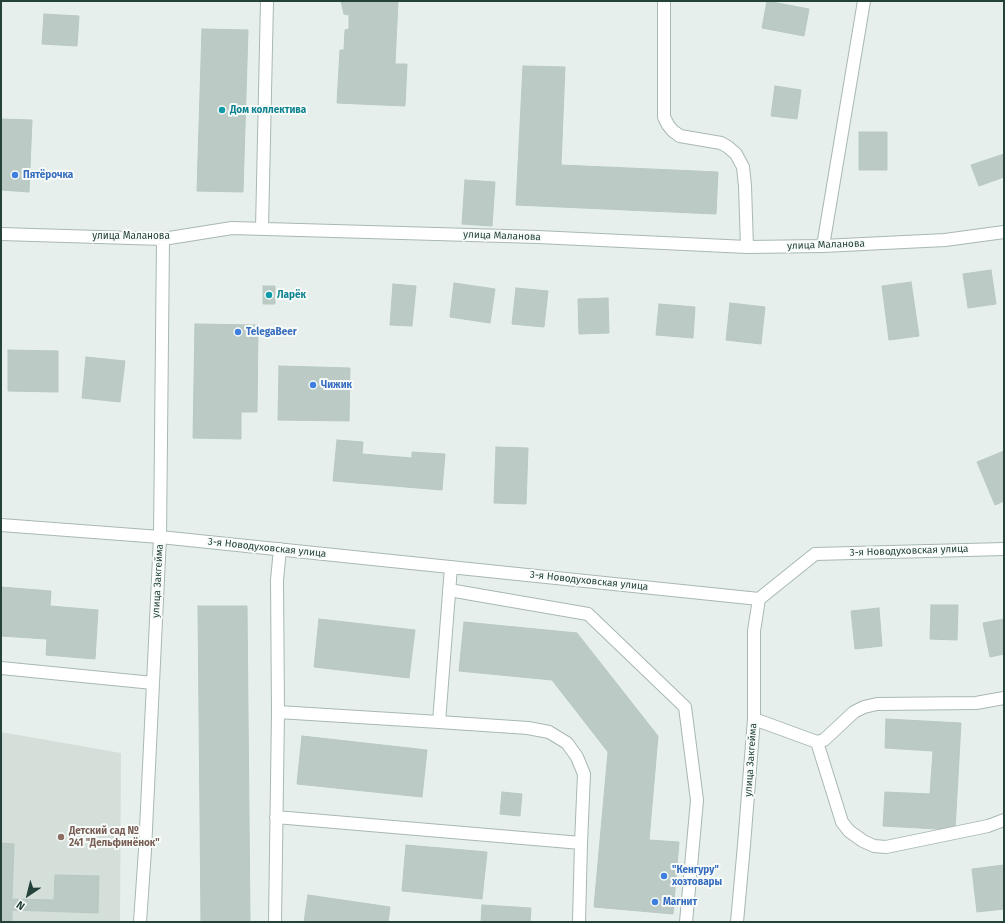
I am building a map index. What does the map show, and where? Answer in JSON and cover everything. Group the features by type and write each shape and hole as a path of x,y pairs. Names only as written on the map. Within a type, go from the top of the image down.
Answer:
{"street":[{"path":"262,229 267,1"},
{"path":"664,1 664,117 673,131 680,136 720,143 728,147 736,154 743,167 747,247"},
{"path":"823,246 864,1"},
{"name":"улица Маланова","path":"1,234 163,239 232,228 538,237 747,247 823,246 945,240 1004,232"},
{"name":"улица Закгейма","path":"140,922 160,537 163,239"},
{"path":"1,525 160,537"},
{"name":"3-я Новодуховская улица","path":"160,537 759,599 815,554 1004,549"},
{"path":"275,922 278,580 280,549"},
{"path":"439,722 451,567"},
{"path":"449,590 588,614 685,707 697,800 686,922"},
{"name":"улица Закгейма","path":"737,922 754,719 754,631 759,599"},
{"path":"1,668 153,683"},
{"path":"754,719 817,742 824,740 854,712 864,707 877,704 976,703 1004,698"},
{"path":"278,712 528,728 549,732 567,743 577,757 584,774 579,922"},
{"path":"817,742 842,822 848,831 874,846 886,847 988,826 1004,820"},
{"path":"276,817 581,842"}],"shaded area":[{"name":"Детский сад № 241 \"Дельфинёнок\"","path":"1,732 121,753 120,922 1,922"}],"building":[{"path":"341,1 398,1 395,64 407,64 405,106 337,103 340,50 344,50 345,30 349,29 349,15 344,14"},
{"path":"767,1 809,9 804,36 762,28"},
{"path":"44,14 79,16 77,46 42,44"},
{"name":"Дом коллектива","path":"202,29 248,30 243,192 197,191"},
{"path":"523,66 565,67 561,165 718,172 716,214 516,205"},
{"path":"775,86 801,90 797,119 771,116"},
{"path":"1,119 32,120 29,192 1,190"},
{"path":"859,132 887,132 887,170 859,170"},
{"path":"1004,154 1004,177 979,186 971,165"},
{"path":"465,180 495,182 492,226 462,224"},
{"path":"991,270 996,304 968,308 963,274"},
{"path":"911,282 919,336 889,340 882,286"},
{"path":"454,283 495,289 490,323 450,317"},
{"path":"393,284 416,286 412,326 390,325"},
{"name":"Ларёк","path":"263,286 275,286 275,304 263,304"},
{"path":"516,288 548,291 544,327 512,324"},
{"path":"608,298 609,333 579,334 578,299"},
{"path":"730,303 765,307 761,344 726,340"},
{"path":"659,304 695,307 693,338 656,335"},
{"path":"195,324 258,325 257,412 241,412 241,439 193,438"},
{"path":"8,350 58,351 58,392 8,391"},
{"path":"86,357 125,361 120,402 82,398"},
{"path":"279,366 350,368 349,421 278,420"},
{"path":"337,440 363,442 362,454 412,458 412,452 445,454 442,490 333,481"},
{"path":"496,447 528,448 526,504 494,503"},
{"path":"1004,451 1004,501 995,505 977,462"},
{"path":"1,587 51,591 50,606 98,610 95,659 46,655 47,639 1,636"},
{"path":"931,605 958,605 957,640 930,639"},
{"path":"198,606 247,606 250,922 201,922"},
{"path":"879,608 882,646 855,649 851,611"},
{"path":"319,619 415,630 409,678 314,667"},
{"path":"1004,619 1004,654 990,657 983,623"},
{"path":"464,622 577,633 658,736 649,840 679,842 673,914 594,907 608,752 552,680 459,671"},
{"path":"886,719 961,723 955,830 883,826 885,792 930,794 933,751 885,748"},
{"path":"302,736 427,750 422,797 297,784"},
{"path":"502,792 522,794 520,816 500,814"},
{"path":"1,843 14,844 12,899 54,900 55,875 99,876 98,913 12,910 12,922 1,922"},
{"path":"406,845 487,852 482,899 402,891"},
{"path":"1004,865 1004,909 977,912 972,869"},
{"path":"308,895 390,907 388,922 304,922"},
{"path":"482,905 531,908 530,922 481,922"}],"place":[{"name":"Дом коллектива","path":"222,110"},
{"name":"Пятёрочка","path":"15,175"},
{"name":"Ларёк","path":"269,295"},
{"name":"TelegaBeer","path":"238,332"},
{"name":"Чижик","path":"313,385"},
{"name":"Детский сад № 241 \"Дельфинёнок\"","path":"61,837"},
{"name":"\"Кенгуру\" хозтовары","path":"664,876"},
{"name":"Магнит","path":"655,902"}]}
